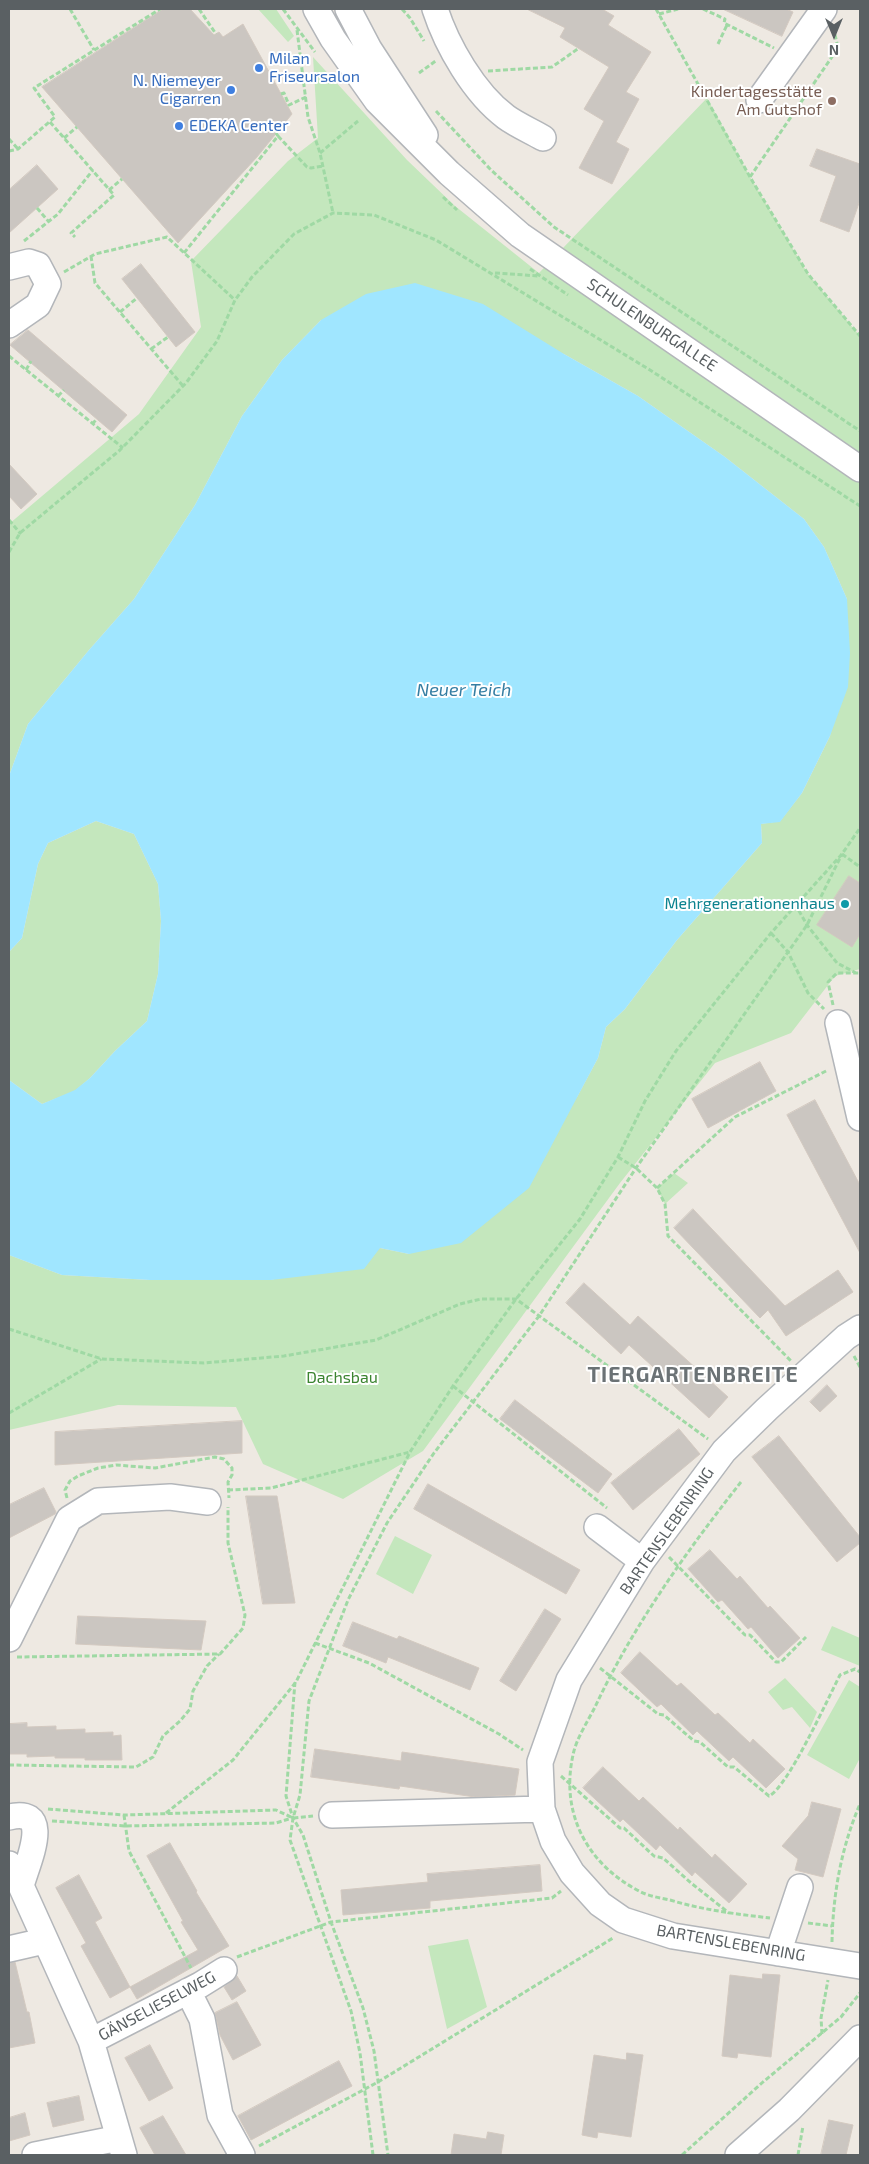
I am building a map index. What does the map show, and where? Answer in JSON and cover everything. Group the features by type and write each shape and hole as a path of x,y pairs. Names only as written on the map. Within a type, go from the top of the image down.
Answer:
{"street":[{"name":"SCHULENBURGALLEE","path":"316,9 333,39 378,101 449,173 520,236 860,469"},
{"name":"SCHULENBURGALLEE","path":"348,9 369,49 449,173"},
{"path":"435,9 466,72 477,87 506,117 543,138"},
{"path":"760,100 790,56 828,17"},
{"path":"9,267 29,262 38,265 48,284 38,305 9,325"},
{"path":"838,1024 860,1118"},
{"name":"BARTENSLEBENRING","path":"860,1328 846,1337 724,1451 649,1552 569,1680 540,1762 542,1809 553,1841 577,1878 600,1904 623,1920 674,1936 860,1966"},
{"path":"9,1639 69,1519 98,1501 170,1498 208,1502"},
{"path":"597,1527 649,1552"},
{"path":"332,1814 542,1809"},
{"path":"9,1817 21,1815 38,1816 35,1837 21,1886"},
{"path":"9,1864 21,1886 44,1941 91,2041 121,2146 36,2155"},
{"path":"778,1953 800,1887"},
{"path":"9,1949 44,1941"},
{"name":"GÄNSELIESELWEG","path":"91,2041 194,1988 229,1964"},
{"path":"194,1988 202,2019 220,2115 242,2155"},
{"path":"738,2155 789,2110 860,2038"}],"path":[{"path":"70,9 94,50"},
{"path":"9,151 18,149 56,117 34,88 160,9"},
{"path":"199,9 216,34"},
{"path":"283,9 296,29 308,117 320,153 333,213"},
{"path":"402,9 410,18 427,47"},
{"path":"656,9 750,177 808,274 860,336"},
{"path":"659,14 678,9"},
{"path":"703,9 725,19 724,23 727,25 790,56"},
{"path":"750,177 838,48 828,17"},
{"path":"718,44 727,25"},
{"path":"466,72 552,68 579,48"},
{"path":"432,54 436,61"},
{"path":"281,94 284,93 289,105 306,97"},
{"path":"434,109 491,170 554,227 860,432"},
{"path":"320,153 358,121"},
{"path":"50,122 114,195 71,233 74,237"},
{"path":"64,138 77,127"},
{"path":"184,253 277,135 307,167 323,166"},
{"path":"9,139 18,149"},
{"path":"21,244 58,214 92,170"},
{"path":"109,190 122,179"},
{"path":"37,208 48,222"},
{"path":"9,546 20,533 122,448 183,386 218,341 235,300 252,277 294,234 333,213 374,215 436,240 492,272 650,370 860,506"},
{"path":"48,284 71,267 91,256 167,237 235,300"},
{"path":"91,256 95,283 183,386"},
{"path":"492,272 539,276"},
{"path":"120,312 137,298"},
{"path":"151,349 168,337"},
{"path":"9,356 122,448"},
{"path":"26,370 31,361"},
{"path":"58,396 64,390"},
{"path":"92,424 97,419"},
{"path":"855,502 860,510"},
{"path":"9,520 20,533"},
{"path":"9,552 20,533"},
{"path":"373,2155 360,2053 351,2011 290,1840 293,1818 300,1796 309,1700 328,1648 348,1600 387,1523 434,1453 539,1316 636,1168 807,925 842,854 860,828"},
{"path":"842,854 860,867"},
{"path":"166,1813 233,1760 296,1682 410,1452 453,1386 516,1299 580,1219 618,1157 645,1101 676,1051 794,904 842,854"},
{"path":"794,904 807,925 837,963 858,973"},
{"path":"771,933 788,952 808,993 838,1024"},
{"path":"838,1024 828,982 837,973 858,973"},
{"path":"658,1188 735,1117 846,1061"},
{"path":"618,1157 636,1168 658,1188 665,1204 668,1236 804,1375"},
{"path":"9,1328 102,1359 204,1363 284,1356 376,1340 460,1304 481,1299 516,1299 724,1451"},
{"path":"9,1413 102,1359"},
{"path":"453,1386 609,1510 597,1527"},
{"path":"208,1502 229,1490 271,1488 410,1452"},
{"path":"741,1482 636,1628 610,1676 573,1753 570,1783 572,1813 588,1847 613,1876 642,1893 729,1914 832,1926"},
{"path":"649,1552 679,1567 745,1635 750,1635 776,1662 780,1662 806,1637"},
{"path":"9,1765 136,1766 153,1757 163,1736 190,1709 192,1691 207,1666 243,1628 245,1615"},
{"path":"315,1643 368,1663 499,1734 570,1783 620,1828 624,1828 654,1856 663,1858 729,1914"},
{"path":"9,1658 220,1654"},
{"path":"584,1655 658,1714 664,1715 694,1741 700,1742 728,1766 734,1766 768,1796 774,1794 793,1765 840,1675 855,1669 860,1672"},
{"path":"296,1682 286,1796 293,1818 304,1835 331,1922 363,2008 374,2051 388,2155"},
{"path":"822,2034 821,2018 832,1961 832,1926 844,1848 860,1805"},
{"path":"38,1816 54,1811 124,1814 276,1810 293,1818"},
{"path":"124,1814 129,1851 194,1988"},
{"path":"38,1816 52,1821 125,1826 276,1823 293,1818 332,1814"},
{"path":"229,1964 331,1922 552,1898 577,1878"},
{"path":"242,2155 378,2082 612,1939 623,1920"},
{"path":"682,2155 763,2082 841,2017 860,1994"},
{"path":"798,2155 803,2126"}],"green space":[{"path":"258,9 276,9 294,36 288,42"},
{"name":"Dachsbau","path":"313,57 407,160 455,206 539,273 707,98 750,177 808,274 860,336 860,969 835,976 791,1033 715,1063 620,1183 423,1451 343,1499 263,1464 236,1407 118,1405 9,1430 9,1255 62,1275 150,1280 271,1280 380,1248 409,1254 577,1097 598,1058 606,1027 625,1009 677,940 762,843 761,824 780,821 802,793 830,736 847,599 824,547 804,519 725,457 638,396 564,354 321,320 282,360 242,416 195,505 134,599 28,724 9,776 9,524 139,414 201,327 191,261 288,161 318,138"},
{"path":"96,821 134,834 158,884 161,921 158,974 147,1021 75,1091 42,1104 9,1080 9,952 22,938 38,864 48,843"},
{"path":"674,1173 688,1183 665,1204 657,1188"},
{"path":"395,1536 432,1555 413,1594 376,1574"},
{"path":"832,1626 860,1638 860,1666 821,1650"},
{"path":"785,1678 817,1712 810,1728 792,1707 783,1710 768,1692"},
{"path":"849,1680 860,1687 860,1758 849,1779 807,1755"},
{"path":"468,1939 487,2007 447,2029 428,1946"}],"water":[{"name":"Neuer Teich","path":"415,283 483,304 564,354 638,396 725,457 804,519 824,547 847,599 850,653 848,687 830,736 802,793 780,822 761,824 762,843 677,940 625,1009 606,1027 598,1058 529,1188 461,1243 409,1254 380,1248 364,1269 271,1280 150,1280 62,1275 9,1255 9,1080 42,1104 75,1090 90,1078 147,1021 158,974 161,921 158,884 134,834 96,821 48,843 38,864 22,938 9,952 9,776 28,724 134,599 195,505 242,416 282,360 321,320 366,294"}],"building":[{"name":"EDEKA Center","path":"163,9 190,9 214,35 219,32 223,37 243,24 292,114 257,157 178,243 42,87"},
{"path":"527,9 602,9 614,16 608,25 651,52 626,92 639,99 616,142 629,149 612,184 579,168 604,121 584,109 609,67 560,37 565,28"},
{"path":"723,9 786,9 793,12 782,36"},
{"path":"817,149 860,164 860,200 849,232 820,221 836,176 810,166"},
{"path":"37,165 58,189 9,233 9,190"},
{"path":"141,264 195,332 176,347 122,279"},
{"path":"28,330 127,415 112,432 10,345"},
{"path":"9,464 37,494 21,509 9,496"},
{"name":"Mehrgenerationenhaus","path":"849,876 860,883 860,934 852,947 817,925"},
{"path":"760,1062 776,1091 708,1128 692,1099"},
{"path":"815,1100 860,1185 860,1253 787,1115"},
{"path":"693,1209 785,1306 838,1270 853,1292 786,1336 768,1310 760,1318 674,1228"},
{"path":"584,1283 630,1325 638,1316 728,1397 709,1418 629,1345 621,1354 566,1303"},
{"path":"827,1385 837,1396 820,1412 810,1402"},
{"path":"515,1400 612,1474 598,1493 500,1419"},
{"path":"242,1421 242,1453 55,1465 55,1432"},
{"path":"679,1429 700,1454 633,1510 611,1483"},
{"path":"779,1436 860,1537 860,1543 837,1562 752,1457"},
{"path":"428,1484 580,1570 566,1594 414,1509"},
{"path":"44,1488 56,1512 55,1514 9,1538 9,1505"},
{"path":"246,1496 277,1496 295,1603 263,1604"},
{"path":"710,1550 737,1579 740,1576 768,1608 770,1606 800,1638 778,1658 751,1627 748,1629 722,1600 718,1602 688,1569"},
{"path":"545,1609 561,1619 516,1691 500,1681"},
{"path":"78,1616 206,1621 201,1650 76,1644"},
{"path":"353,1622 397,1639 399,1636 479,1668 470,1690 388,1657 386,1663 343,1646"},
{"path":"640,1652 677,1686 681,1683 715,1715 718,1713 750,1743 753,1739 785,1769 766,1788 733,1757 729,1761 697,1731 693,1735 661,1704 657,1707 621,1673"},
{"path":"27,1723 27,1727 56,1726 56,1730 85,1729 85,1733 113,1732 113,1736 121,1735 122,1760 85,1760 85,1758 55,1758 55,1756 27,1757 27,1754 9,1754 9,1724"},
{"path":"315,1749 401,1761 402,1752 519,1769 515,1795 475,1797 400,1786 399,1789 311,1777"},
{"path":"603,1767 639,1801 643,1797 678,1830 680,1827 712,1858 715,1854 747,1884 729,1903 695,1872 692,1876 660,1845 656,1850 623,1819 620,1822 583,1788"},
{"path":"812,1802 841,1809 823,1877 795,1870 798,1859 782,1846 808,1816"},
{"path":"170,1843 196,1892 229,1946 137,1999 130,1987 198,1950 181,1922 183,1921 147,1856"},
{"path":"540,1865 542,1891 430,1901 430,1908 343,1915 341,1890 428,1882 427,1874"},
{"path":"79,1875 102,1918 95,1922 130,1987 110,1998 81,1946 86,1943 56,1888"},
{"path":"15,1962 27,2012 29,2012 35,2043 9,2048 9,1963"},
{"path":"763,1974 780,1975 771,2057 738,2053 737,2058 722,2056 730,1975 762,1979"},
{"path":"237,1976 246,1991 232,2000 224,1987"},
{"path":"237,2002 261,2045 233,2060 220,2035 215,2013"},
{"path":"150,2045 173,2088 149,2101 125,2058"},
{"path":"627,2053 643,2055 631,2137 598,2132 597,2138 582,2135 594,2055 626,2060"},
{"path":"339,2061 352,2086 251,2140 238,2116"},
{"path":"79,2096 84,2120 53,2127 47,2103"},
{"path":"25,2113 30,2135 9,2141 9,2118"},
{"path":"163,2116 186,2155 155,2155 140,2128"},
{"path":"829,2120 853,2125 846,2155 821,2155"},
{"path":"488,2132 504,2135 501,2155 451,2155 454,2134 486,2139"}],"place":[{"name":"Milan Friseursalon","path":"259,68"},
{"name":"N. Niemeyer Cigarren","path":"231,90"},
{"name":"Kindertagesstätte Am Gutshof","path":"832,101"},
{"name":"EDEKA Center","path":"179,126"},
{"name":"Mehrgenerationenhaus","path":"845,904"}],"district":[{"name":"TIERGARTENBREITE","path":"693,1375"}]}
